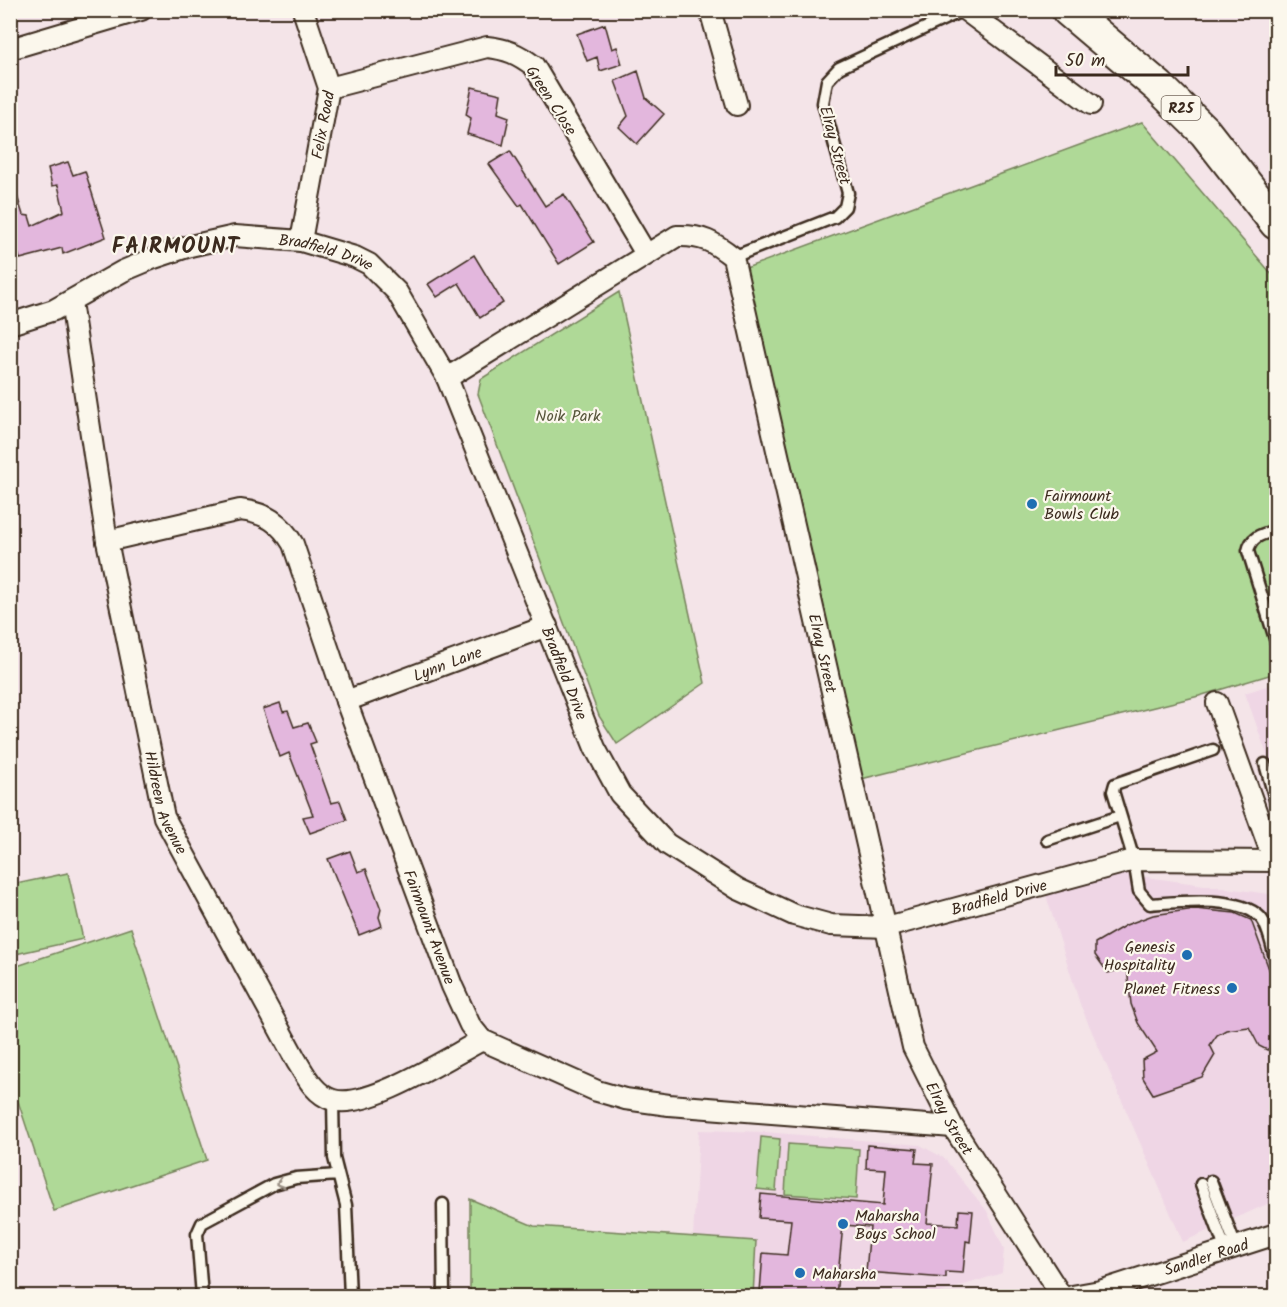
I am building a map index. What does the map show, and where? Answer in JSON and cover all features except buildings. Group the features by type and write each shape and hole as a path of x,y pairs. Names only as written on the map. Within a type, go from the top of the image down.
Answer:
{"main road":[{"name":"R25","path":"1068,10 1159,87 1205,132 1276,223"}],"street":[{"path":"10,48 141,10"},
{"name":"Felix Road","path":"301,242 329,88 303,10"},
{"path":"710,10 737,105"},
{"path":"965,10 1091,104"},
{"name":"Green Close","path":"329,88 487,47 506,49 519,54 534,66 646,254"},
{"name":"Bradfield Drive","path":"10,324 71,302 123,271 190,246 243,235 301,242 355,257 378,270 397,292 447,378 595,748 620,794 661,838 687,858 738,889 794,915 831,925 887,927 1134,860 1275,861"},
{"path":"447,378 677,236 694,235 712,241 733,257"},
{"name":"Elray Street","path":"733,257 913,1047 953,1127 1060,1295"},
{"name":"Hildreen Avenue","path":"71,302 107,541 164,817 310,1084 333,1100"},
{"name":"Fairmount Avenue","path":"107,541 240,510 257,512 272,519 285,530 293,544 346,701 452,986 470,1025 482,1040"},
{"name":"Lynn Lane","path":"346,701 547,626"},
{"path":"1217,703 1275,861"},
{"path":"333,1100 352,1102 372,1097 482,1040 581,1085 625,1099 669,1105 953,1127"},
{"name":"Sandler Road","path":"1060,1295 1097,1294 1276,1234"}],"lane":[{"name":"Elray Street","path":"733,257 835,217 845,207 849,193 823,103 827,81 839,68 965,10"},
{"path":"1276,530 1259,535 1250,543 1248,551 1276,642"},
{"path":"1213,750 1119,780 1113,791 1134,860 1139,891 1150,904 1226,903 1250,910 1262,918 1276,961"},
{"path":"1265,764 1276,803"},
{"path":"1249,791 1272,784"},
{"path":"1047,840 1120,816"},
{"path":"333,1100 333,1146 346,1205 350,1296"},
{"path":"202,1296 197,1234 202,1223 274,1184 296,1179 338,1175"},
{"path":"1206,1182 1231,1249"},
{"path":"443,1203 444,1296"}],"shaded area":[{"path":"1276,683 1276,780 1245,693"},
{"path":"1103,871 1276,895 1276,1200 1183,1242 1080,1004 1045,892"},
{"name":"Maharsha Boys School","path":"699,1130 765,1132 920,1145 944,1158 987,1211 1004,1249 1002,1273 930,1296 753,1296 756,1241 693,1237"}],"green space":[{"path":"1142,122 1276,279 1276,673 1199,696 861,779 746,268"},
{"name":"Noik Park","path":"619,292 705,683 617,744 599,716 478,394 481,379"},
{"path":"68,873 83,939 11,955 11,885"},
{"path":"131,928 207,1160 54,1211 11,1080 11,968"},
{"path":"761,1137 780,1139 776,1191 757,1189"},
{"path":"788,1144 859,1149 856,1199 785,1194"},
{"path":"470,1199 534,1226 756,1241 753,1296 472,1296 470,1290"}],"place":[{"name":"Fairmount Bowls Club","path":"1032,504"},
{"name":"Genesis Hospitality","path":"1187,955"},
{"name":"Planet Fitness","path":"1232,988"},
{"name":"Maharsha Boys School","path":"843,1224"},
{"name":"Maharsha","path":"800,1273"}],"district":[{"name":"FAIRMOUNT","path":"176,245"}]}
